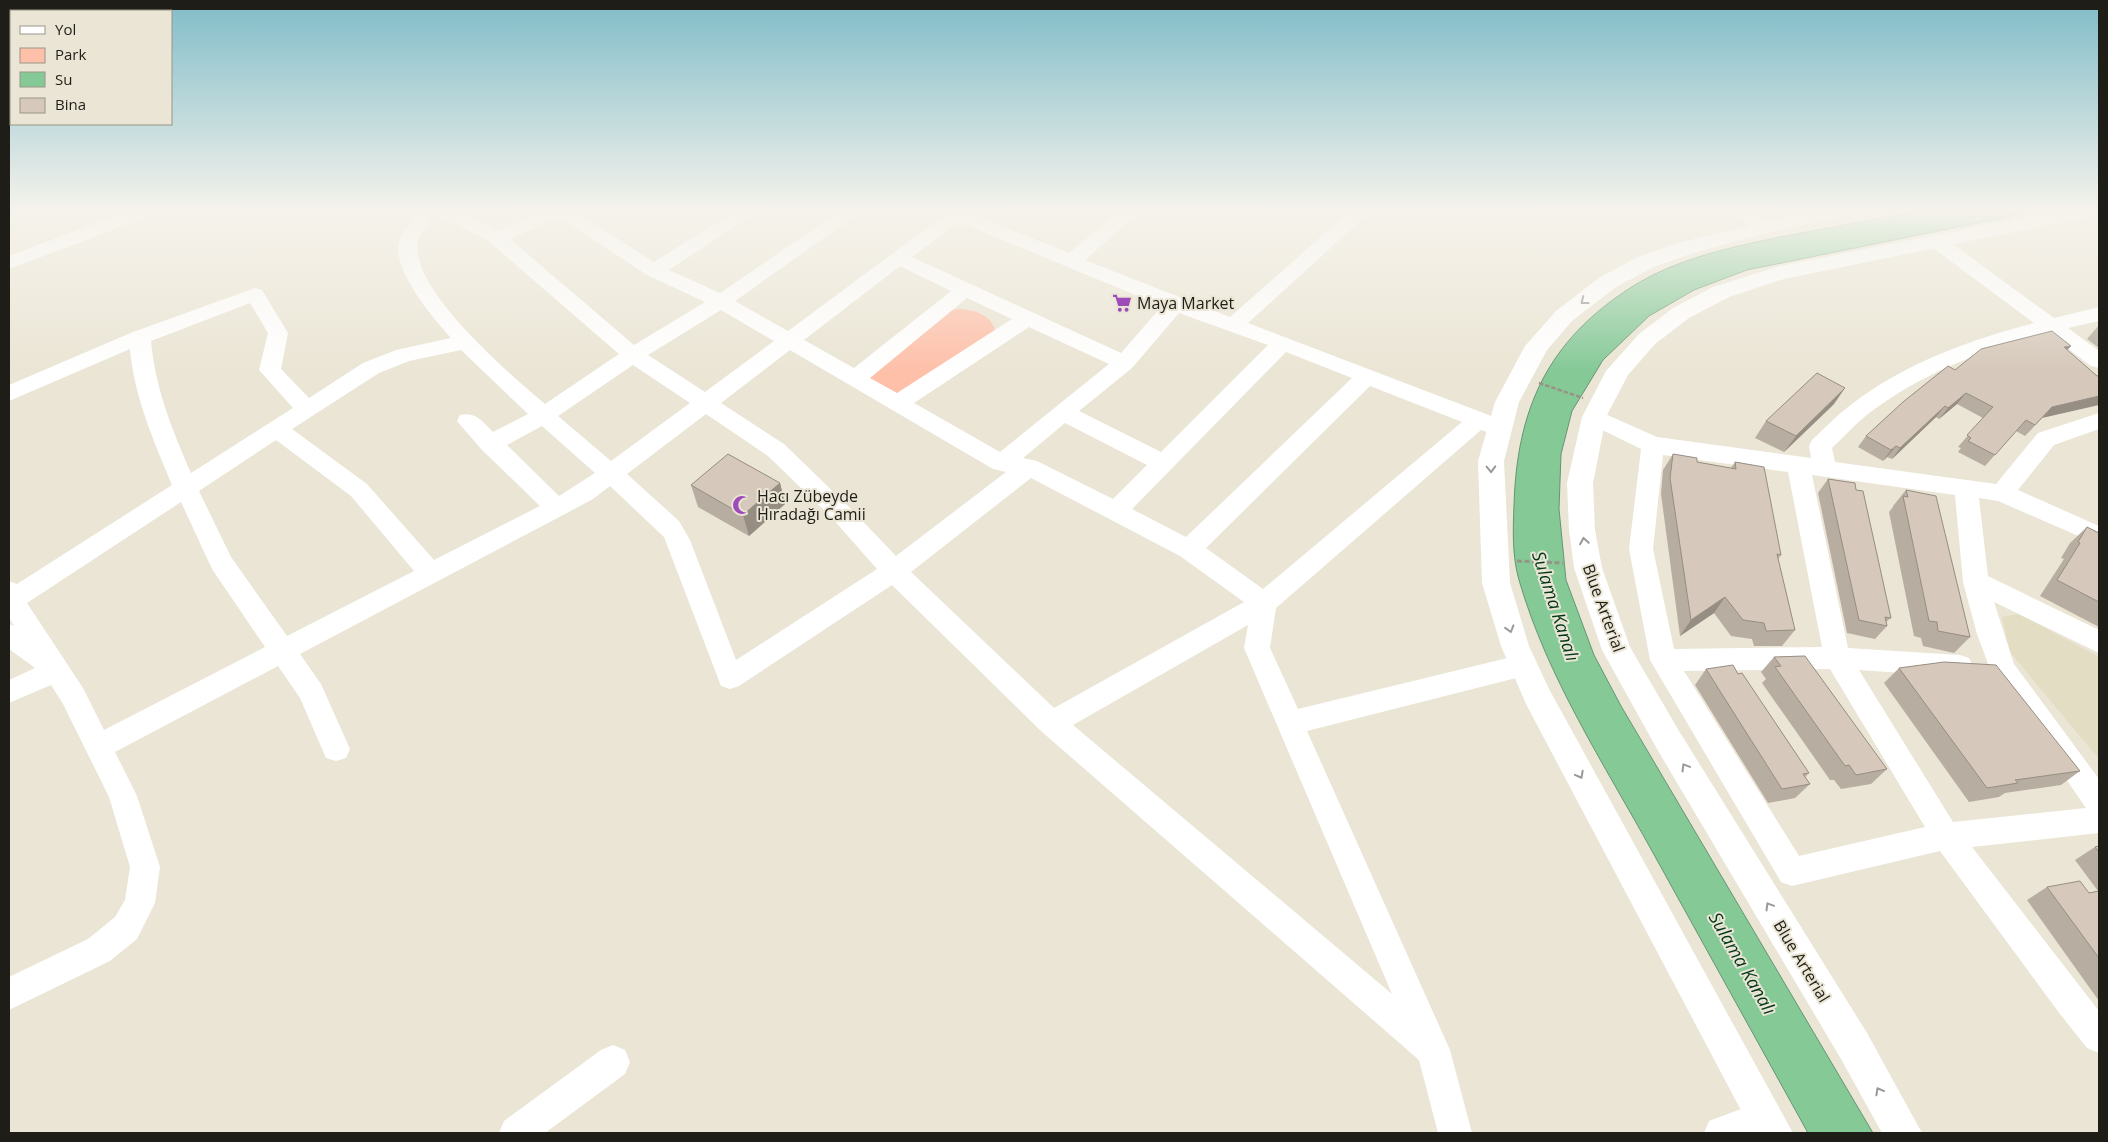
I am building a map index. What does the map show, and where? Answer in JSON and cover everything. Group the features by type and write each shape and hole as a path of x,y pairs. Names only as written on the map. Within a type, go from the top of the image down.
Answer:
{"main road":[{"path":"1642,264 1608,282 1564,316 1537,346 1507,402 1488,425 1496,583 1515,646 1537,695 1769,1125"},
{"name":"Blue Arterial","path":"1822,264 1780,273 1721,292 1681,314 1647,339 1618,371 1592,408 1580,483 1582,530 1588,568 1617,650 1668,740 1854,1046 1903,1133"}],"street":[{"path":"410,264 420,287 454,331 543,416 612,474 672,529 730,678 894,572 1029,467"},
{"path":"527,264 633,355 776,450 840,512 894,572 1051,723 1433,1050"},
{"path":"644,264 654,271 721,301 1002,463 1029,467 1189,549 1264,603"},
{"path":"654,271 665,264"},
{"path":"490,444 543,416 633,355 721,301 774,264"},
{"path":"98,747 585,493 890,264"},
{"path":"912,264 1124,363"},
{"path":"1051,723 1264,603 1488,425 1283,343 1175,304 1080,264"},
{"path":"1233,325 1302,264"},
{"path":"1967,264 2099,361"},
{"path":"855,379 966,289"},
{"path":"9,394 140,337 255,294 278,333 270,370 307,409"},
{"path":"1002,463 1124,363 1175,304"},
{"path":"1825,469 1820,446 1864,406 1912,374 1970,348 2048,325 2099,314"},
{"path":"897,404 1028,318"},
{"path":"140,337 143,372 163,436 186,489 221,562 311,692 336,749"},
{"path":"9,994 99,950 126,928 140,903 144,867 123,796 73,696 10,595 186,489 371,368 404,355 466,342"},
{"path":"1116,511 1283,343"},
{"path":"1189,549 1366,376"},
{"path":"1592,408 1653,444 2002,493 2099,536"},
{"path":"1063,413 1163,463"},
{"path":"2002,493 2046,439 2099,421"},
{"path":"468,422 557,508"},
{"path":"276,429 359,490 431,574"},
{"path":"1653,444 1641,549 1663,660 1792,872 1946,836 2099,820"},
{"path":"1798,465 1837,658 1946,836 2071,1003 2099,1036"},
{"path":"1966,488 1976,582 2002,669 2099,802"},
{"path":"1976,582 2099,642"},
{"path":"1264,603 1257,648 1433,1050 1455,1133"},
{"path":"9,635 56,670"},
{"path":"1663,660 1837,658 2002,669"},
{"path":"1290,723 1524,665"},
{"path":"9,692 56,670"},
{"path":"516,1133 613,1062"},
{"path":"1721,1133 1769,1125"}],"path":[{"path":"1538,383 1592,408"},
{"path":"1516,561 1565,563"}],"shaded area":[{"path":"2019,614 2099,657 2099,759 2010,652 2002,617"}],"green space":[{"path":"959,309 981,314 989,320 995,330 892,399 859,381 952,310"}],"water":[{"name":"Sulama Kanalı","path":"1678,264 1775,264 1747,270 1694,290 1649,316 1603,360 1572,411 1561,454 1559,509 1566,580 1594,655 1621,706 1873,1133 1808,1133 1578,719 1545,651 1519,580 1515,562 1513,523 1516,470 1530,408 1542,380 1558,354 1578,331 1602,309 1630,288"}],"building":[{"path":"2052,331 2071,346 2064,347 2099,376 2099,396 2052,407 2035,425 2026,420 1995,455 1968,441 1971,438 1967,435 1993,407 1966,393 1948,408 1945,406 1900,448 1896,446 1891,450 1866,436 1903,402 1948,366 1955,370 1981,349"},
{"path":"1817,373 1845,388 1796,436 1766,421"},
{"path":"728,454 780,483 743,515 691,485"},
{"path":"1673,454 1697,458 1697,462 1736,469 1735,462 1764,467 1781,555 1777,554 1795,630 1766,631 1764,623 1743,620 1725,597 1691,620 1670,478"},
{"path":"1828,479 1855,483 1856,490 1863,491 1891,618 1885,617 1887,626 1859,620"},
{"path":"1906,490 1936,496 1970,637 1938,631 1937,622 1929,621 1903,496 1908,497"},
{"path":"2087,527 2099,533 2099,602 2057,580 2080,543 2078,542"},
{"path":"1805,656 1887,769 1856,775 1849,765 1845,766 1775,667 1781,666 1774,657"},
{"path":"1944,662 1996,665 2080,771 2015,780 2018,783 1987,788 1899,668"},
{"path":"1733,665 1738,674 1742,673 1809,773 1803,774 1810,784 1782,789 1706,669"},
{"path":"2080,881 2089,893 2099,891 2099,958 2047,887"}],"place":[{"name":"Maya Market","path":"1122,303"},
{"name":"Hacı Zübeyde Hıradağı Camii","path":"742,505"}]}
